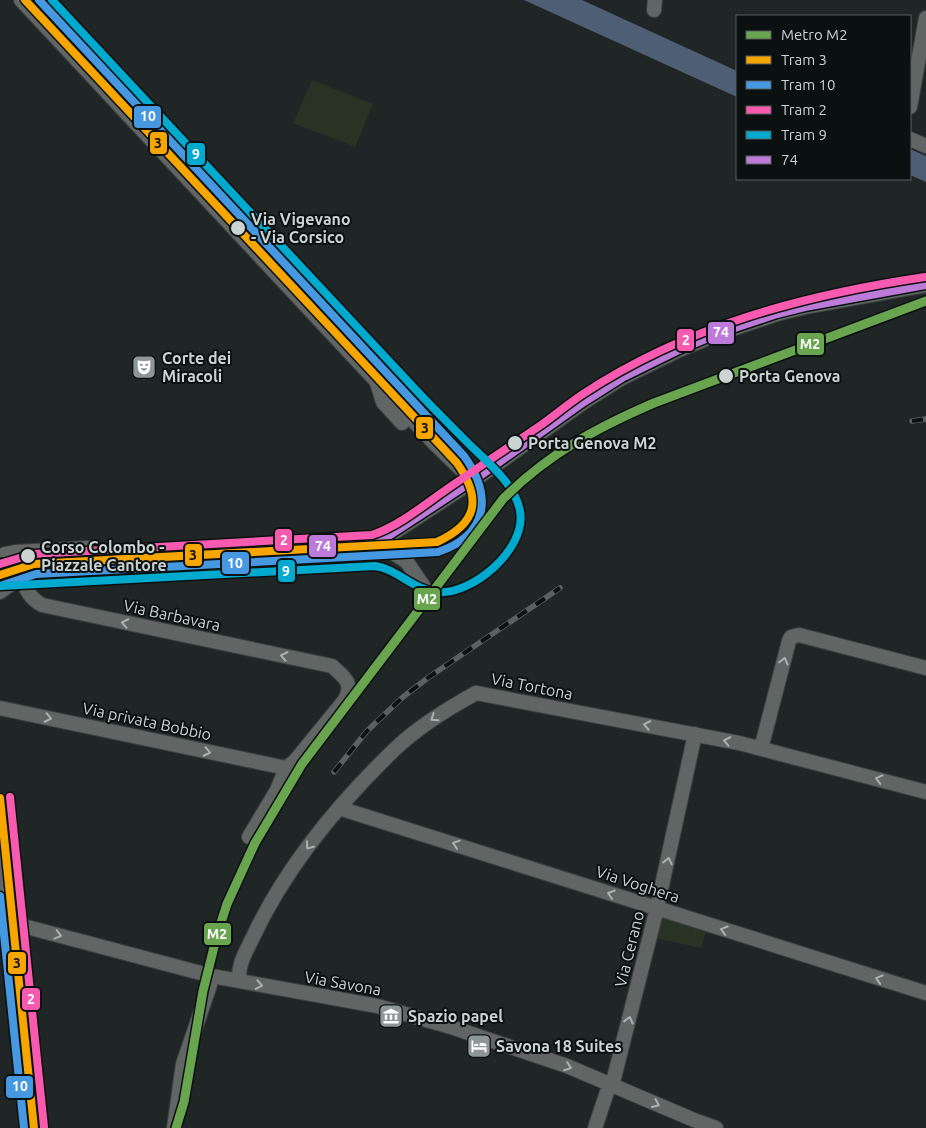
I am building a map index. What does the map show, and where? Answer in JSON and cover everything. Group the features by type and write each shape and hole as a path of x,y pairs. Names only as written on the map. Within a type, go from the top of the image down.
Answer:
{"street":[{"path":"21,0 375,379 383,402 431,454 445,455 473,481"},
{"path":"911,101 926,18"},
{"path":"911,138 926,146"},
{"path":"0,564 378,543 473,481 584,402 622,378 698,342 762,318 805,307 926,285"},
{"path":"378,543 407,562 432,599"},
{"path":"0,558 6,554 16,552 88,548 109,558"},
{"path":"0,592 23,576 39,561"},
{"name":"Via Barbavara","path":"23,576 29,595 42,605 332,666 346,678 349,689 348,695 296,761 286,768"},
{"path":"759,748 763,742 789,641 795,635 926,668"},
{"name":"Via Tortona","path":"239,981 238,968 266,909 290,870 339,808 395,749 420,728 476,693 695,734 759,748 926,792"},
{"name":"Via privata Bobbio","path":"0,708 286,768"},
{"name":"Via Cerano","path":"595,1128 611,1084 657,908 695,734"},
{"path":"248,837 277,790 286,768"},
{"name":"Via Voghera","path":"339,808 926,993"},
{"path":"0,822 5,926 32,1128"},
{"name":"Via Savona","path":"5,926 27,927 212,976 377,1006 451,1027 567,1066 716,1128"},
{"path":"174,1128 183,1064 212,976"}],"green space":[{"path":"312,80 373,104 355,147 293,123"},
{"path":"661,917 706,932 701,948 655,938"}],"water":[{"path":"524,0 582,0 736,71 736,97"},
{"path":"911,149 926,156 926,182 911,175"}],"tram line":[{"name":"3","path":"0,575 34,564 437,542 461,527 472,509 470,488 457,463 25,0"},
{"name":"10","path":"3,585 36,574 438,552 455,545 476,525 481,513 482,499 479,485 464,456 39,0"},
{"name":"9","path":"1,586 375,566 390,571 427,590 436,592 450,591 480,578 494,567 515,540 520,526 520,511 517,500 512,490 497,471 416,390 52,0"},
{"name":"2","path":"0,564 33,554 372,535 411,515 583,394 622,370 663,350 705,332 791,304 835,293 925,277"},
{"path":"0,561 20,560"},
{"name":"2","path":"10,797 44,1127"},
{"name":"3","path":"0,798 34,1128"},
{"name":"10","path":"0,896 24,1128"}],"railway":[{"path":"912,421 926,419"},
{"path":"334,772 367,731 403,697 429,677 560,588"}],"metro line":[{"name":"M2","path":"176,1128 184,1102 203,991 217,935 227,904 255,843 302,764 503,499 555,455 593,432 633,412 926,301"}],"transit line":[{"name":"74","path":"0,563 378,543 473,481 584,402 622,378 679,350 720,333 777,314 805,307 926,285"}],"place":[{"name":"Via Vigevano - Via Corsico","path":"238,228"},
{"name":"Corte dei Miracoli","path":"144,367"},
{"name":"Porta Genova","path":"726,376"},
{"name":"Porta Genova M2","path":"515,443"},
{"name":"Corso Colombo - Piazzale Cantore","path":"28,556"},
{"name":"Spazio papel","path":"391,1016"},
{"name":"Savona 18 Suites","path":"479,1046"}]}
